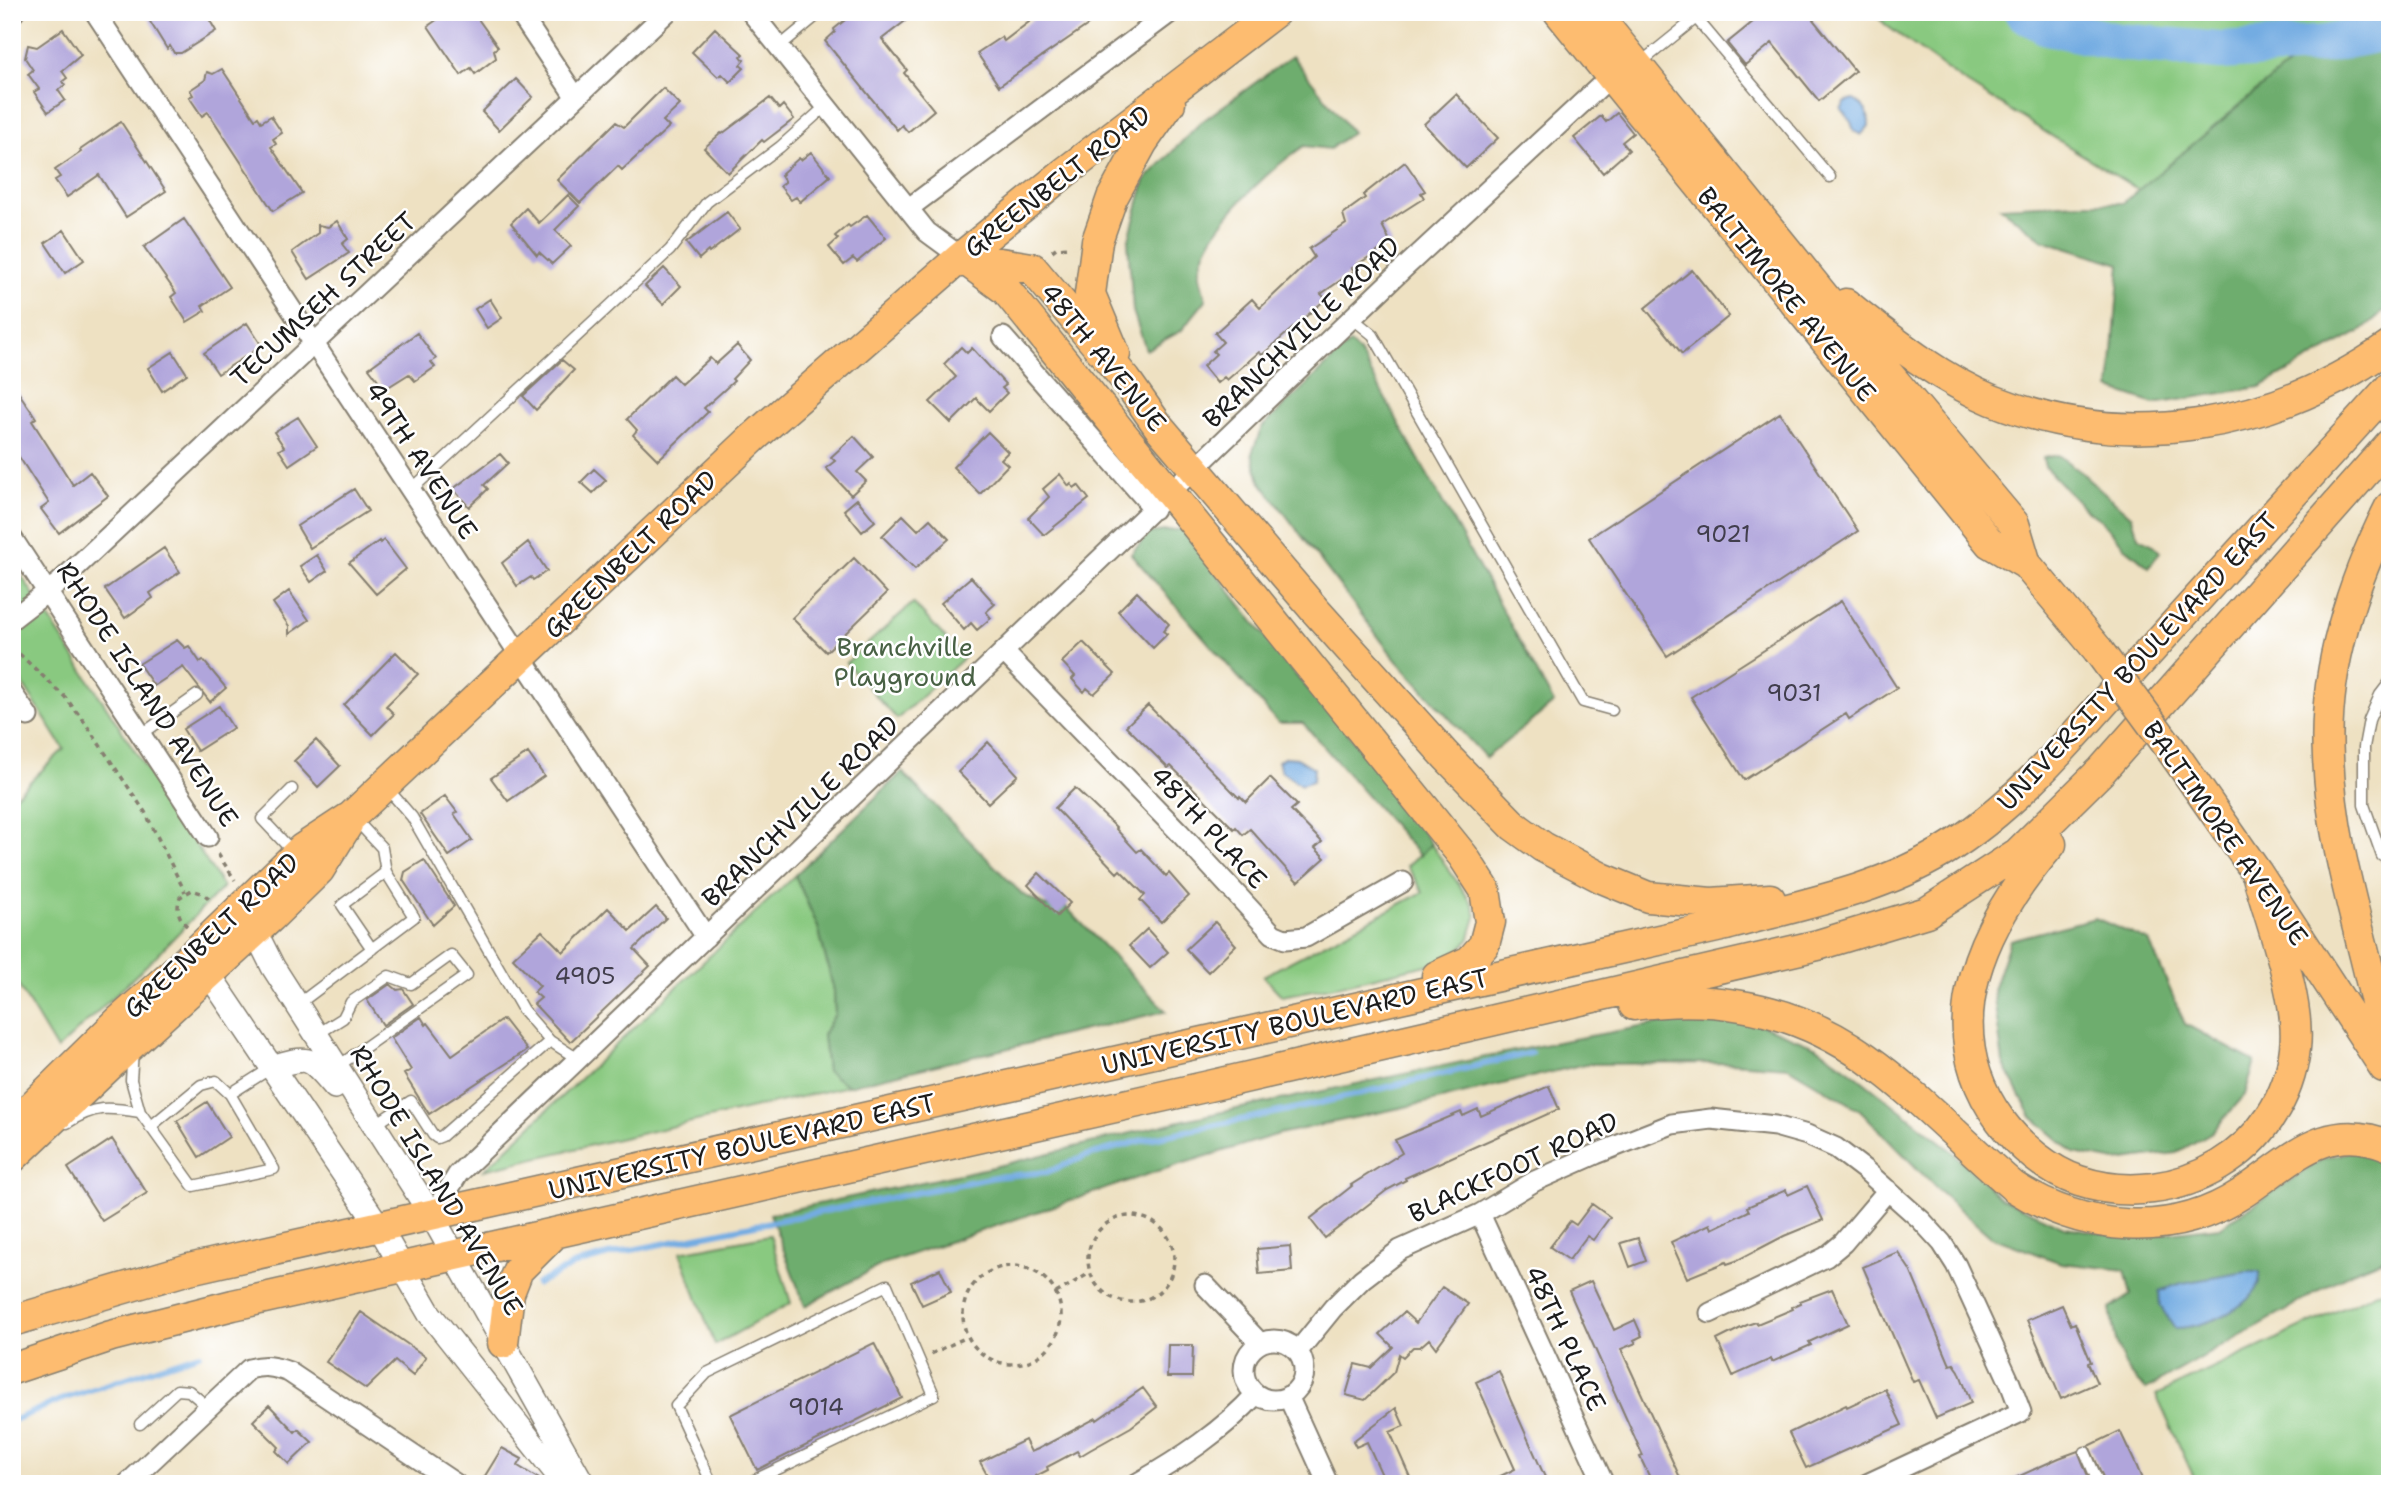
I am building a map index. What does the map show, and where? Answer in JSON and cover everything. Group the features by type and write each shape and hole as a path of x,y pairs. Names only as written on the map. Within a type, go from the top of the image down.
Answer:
{"main road":[{"name":"GREENBELT ROAD","path":"12,1126 296,855 352,816 753,438 961,257 1275,12"},
{"name":"BALTIMORE AVENUE","path":"1559,12 1623,71 1806,275 2014,524 2026,564"},
{"name":"BALTIMORE AVENUE","path":"1594,12 1623,71 1990,543 2026,564 2098,650 2256,873 2390,1076"},
{"path":"1126,380 1090,294 1097,241 1112,198 1142,143 1186,79"},
{"name":"48TH AVENUE","path":"961,257 1032,268 1126,380 1159,426 1314,609 1446,757 1514,826 1544,847 1602,878 1648,897 1711,903 1844,893"},
{"name":"48TH AVENUE","path":"961,257 1006,290 1162,500 1463,856 1485,890 1490,922 1484,945 1470,961 1455,970 1408,986 1286,1022"},
{"path":"1806,275 1913,356 1990,400 2042,417 2086,425 2134,430 2179,428 2236,417 2274,407 2331,383 2390,346"},
{"name":"UNIVERSITY BOULEVARD EAST","path":"12,1321 189,1269 1713,928 1844,893 1903,873 1983,826 2063,747 2390,387"},
{"name":"UNIVERSITY BOULEVARD EAST","path":"12,1369 111,1336 233,1306 1818,945 1927,912 2018,853 2102,770 2390,444"},
{"path":"2390,507 2357,583 2335,662 2328,756 2339,855 2390,1065"},
{"path":"2256,873 2296,1018 2292,1068 2270,1117 2235,1156 2188,1180 2134,1189 2104,1187 2078,1181 2056,1170 2010,1133 1991,1108 1971,1058 1967,1030 1969,1001 1975,972 1986,943 2023,877 2189,684 2295,551"},
{"path":"244,906 319,870 352,816"},
{"path":"12,1158 134,1042 193,954"},
{"path":"1453,1029 1670,1000 1733,1003 1786,1016 1838,1040 1866,1058 2023,1193 2083,1219 2112,1223 2163,1224 2210,1210 2240,1195 2301,1150 2324,1142 2343,1137 2390,1146"},
{"path":"503,1343 509,1293 517,1270 555,1233"}],"street":[{"name":"49TH AVENUE","path":"95,12 706,937"},
{"path":"519,12 575,96"},
{"name":"TECUMSEH STREET","path":"12,620 48,592 315,345 575,96 667,12"},
{"name":"48TH AVENUE","path":"751,12 927,232 961,257"},
{"path":"909,208 1171,12"},
{"name":"BRANCHVILLE ROAD","path":"432,1216 458,1174 1401,271 1623,71"},
{"path":"1003,337 1162,500"},
{"name":"RHODE ISLAND AVENUE","path":"12,538 208,837"},
{"name":"48TH PLACE","path":"1004,652 1179,832 1273,934 1285,939 1306,937 1403,882"},
{"path":"12,693 28,716"},
{"name":"RHODE ISLAND AVENUE","path":"244,906 297,1005 432,1216 583,1484"},
{"path":"193,954 272,1067 377,1226 429,1313 565,1484"},
{"path":"272,1067 298,1059 314,1062 377,1131"},
{"name":"BLACKFOOT ROAD","path":"1298,1351 1333,1308 1362,1279 1400,1250 1480,1214 1535,1181 1672,1124 1711,1119 1775,1126 1807,1135 1836,1148 1888,1190 1942,1243 1956,1265 2021,1412 1867,1484"},
{"path":"1710,1313 1826,1257 1843,1243 1888,1190"},
{"name":"48TH PLACE","path":"1480,1214 1604,1484"},
{"path":"1205,1285 1260,1343"},
{"path":"1275,1339 1289,1343 1298,1351 1304,1373 1296,1391 1288,1396 1271,1399 1256,1394 1247,1382 1244,1367 1249,1353 1260,1343 1275,1339"},
{"path":"127,1484 248,1369 263,1365 289,1372 456,1484"},
{"path":"1136,1484 1176,1462 1240,1411 1256,1394"},
{"path":"1288,1396 1328,1484"}],"lane":[{"path":"780,46 821,12"},
{"path":"1623,71 1693,15 1830,177"},
{"path":"411,490 670,250 708,202 779,147 827,105"},
{"path":"1352,318 1373,335 1583,702 1612,710"},
{"path":"2382,856 2364,805 2364,747 2369,720 2380,695 2390,682"},
{"path":"142,734 197,695"},
{"path":"385,785 412,817 523,1010 550,1041 578,1059"},
{"path":"292,789 262,819 296,855"},
{"path":"297,1005 414,916 386,872 382,848 352,816"},
{"path":"372,948 342,905 386,872"},
{"path":"316,1035 343,1018 351,1002 389,976 411,984 451,955 467,975 336,1067"},
{"path":"377,1131 411,1101 433,1135 437,1138 442,1136 550,1041"},
{"path":"134,1042 131,1080 139,1112 193,1186 274,1169 230,1094 216,1081 201,1085 150,1127"},
{"path":"230,1094 272,1067"},
{"path":"12,1158 84,1112 106,1107 139,1112"},
{"path":"712,1484 676,1406 707,1373 887,1285 934,1395 746,1484"},
{"path":"140,1424 177,1390 189,1391 208,1407"},
{"path":"2085,1452 2099,1484"}],"path":[{"path":"1050,253 1056,248 1084,245"},
{"path":"12,647 65,697 83,720 145,812 185,892"},
{"name":"RHODE ISLAND AVENUE","path":"208,837 244,906"},
{"path":"193,954 177,904 185,892 192,890 204,894 212,901"},
{"path":"1124,1216 1146,1219 1164,1231 1171,1244 1174,1259 1171,1274 1152,1296 1138,1301 1123,1301 1109,1296 1098,1286 1090,1273 1088,1258 1091,1243 1098,1230 1110,1221 1124,1216"},
{"path":"1004,1266 1020,1266 1047,1280 1056,1293 1061,1308 1058,1331 1046,1351 1033,1360 1011,1364 988,1359 975,1350 967,1337 962,1322 965,1300 977,1280 990,1271 1004,1266"},
{"path":"1056,1293 1090,1273"},
{"path":"919,1359 967,1337"}],"green space":[{"path":"1872,12 2390,12 2390,266 2315,299 1963,81"},
{"path":"2390,44 2390,306 2358,333 2260,387 2154,404 2110,389 2120,264 2043,240 2000,207 2123,203 2289,64"},
{"path":"1292,56 1352,132 1330,149 1304,146 1274,169 1242,200 1214,234 1205,252 1200,279 1206,300 1181,331 1146,350 1133,311 1128,242 1145,180 1200,123"},
{"path":"1350,343 1360,353 1554,703 1486,758 1396,660 1260,481 1252,453 1262,427"},
{"path":"2058,455 2132,517 2138,537 2152,544 2160,552 2149,567 2126,548 2101,520 2086,510 2045,467 2043,458"},
{"path":"1182,529 1291,670 1392,787 1431,844 1420,856 1303,723 1278,723 1131,554 1149,533"},
{"path":"12,561 223,887 152,960 57,1050 12,975 12,799 64,749 12,667"},
{"name":"Branchville Playground","path":"913,603 964,658 897,719 846,663"},
{"path":"902,772 1022,894 1045,906 1066,907 1166,1011 848,1086 827,1071 823,1035 835,1014 834,991 818,927 795,875"},
{"path":"1431,844 1473,905 1476,917 1469,940 1448,960 1282,996 1263,976 1423,892 1407,866"},
{"path":"795,875 818,927 834,991 835,1014 823,1035 827,1071 848,1086 484,1170"},
{"path":"2095,918 2149,941 2185,1024 2255,1062 2245,1095 2212,1132 2176,1153 2116,1161 2074,1153 2032,1117 2003,1063 1993,990 2010,940"},
{"path":"1696,1017 1749,1020 1817,1047 1947,1147 2001,1198 2064,1227 2132,1237 2220,1227 2324,1158 2354,1151 2390,1164 2390,1256 2352,1272 2146,1389 2124,1363 2116,1343 2112,1321 2110,1309 2131,1295 2125,1270 2061,1263 1991,1237 1942,1194 1860,1110 1788,1067 1731,1063 1585,1064 1433,1101 1279,1134 1155,1172 883,1264 805,1306 770,1214 993,1167 1184,1120 1562,1041"},
{"path":"770,1235 791,1303 715,1345 680,1252"},
{"path":"2390,1286 2390,1484 2197,1484 2156,1395"}],"water":[{"path":"1854,100 1864,108 1868,117 1869,126 1861,135 1854,131 1841,109 1846,102"},
{"path":"1286,757 1297,758 1314,768 1313,781 1301,785 1281,771 1278,761"},
{"path":"2260,1272 2252,1295 2229,1313 2215,1319 2175,1328 2160,1306 2159,1291 2182,1283"}],"building":[{"path":"144,12 205,12 216,31 181,53 174,53 170,46 167,49"},
{"path":"434,12 473,12 498,47 494,50 496,58 475,74 471,68 461,75 428,26 438,19"},
{"path":"855,12 917,12 882,39 907,70 904,73 934,110 908,132 902,125 897,130 825,41 835,32 834,29"},
{"path":"1048,12 1107,12 999,86 977,53 1001,37 1004,41 1037,16 1038,19"},
{"path":"1747,12 1807,12 1855,71 1819,101 1772,43 1745,65 1727,43 1754,21"},
{"path":"715,28 743,54 741,56 744,60 740,65 744,68 730,82 722,74 718,77 692,52"},
{"path":"63,29 81,55 62,71 67,78 63,81 65,85 58,90 65,100 48,112 34,92 39,89 28,74 33,70 25,58 28,45 37,47"},
{"path":"222,69 255,119 258,117 261,122 271,116 282,133 273,139 276,144 271,147 302,193 273,211 208,112 202,116 189,97 193,95 190,90 205,80 207,72 213,74"},
{"path":"516,79 533,97 499,130 482,112"},
{"path":"663,88 680,105 663,121 669,127 622,170 618,166 580,203 557,180 616,122 624,127"},
{"path":"1456,94 1498,138 1466,168 1424,124"},
{"path":"770,98 779,109 783,105 794,119 764,142 762,140 728,173 704,148"},
{"path":"1617,113 1633,133 1622,142 1629,150 1603,173 1574,138 1601,116 1606,122"},
{"path":"121,122 166,191 126,217 99,175 67,197 55,180 60,177 55,170"},
{"path":"811,152 830,176 800,202 796,197 791,200 780,186 785,182 782,173 799,158 801,160"},
{"path":"1405,162 1425,191 1421,193 1424,198 1382,225 1391,243 1352,268 1354,271 1321,294 1326,299 1262,355 1259,352 1227,380 1224,377 1217,383 1203,366 1216,354 1213,351 1223,342 1215,333 1252,299 1260,308 1314,257 1309,249 1346,224 1343,214"},
{"path":"568,195 579,206 555,230 571,246 552,264 539,252 537,255 511,223 526,208 539,223"},
{"path":"727,212 740,229 699,259 686,243"},
{"path":"867,215 886,238 857,262 853,258 844,265 829,247 838,239 835,236 848,225 850,227"},
{"path":"184,219 230,287 202,306 205,311 187,322 171,297 176,293 144,247"},
{"path":"337,221 348,239 342,244 349,253 309,279 292,252 318,233 318,225 328,227"},
{"path":"64,230 84,260 65,273 45,243"},
{"path":"664,268 681,286 663,304 645,286"},
{"path":"1692,270 1729,316 1682,354 1645,308"},
{"path":"490,299 502,318 487,328 475,309"},
{"path":"247,323 262,346 218,374 204,353"},
{"path":"417,333 436,359 431,362 435,367 415,381 409,374 385,389 369,368"},
{"path":"737,345 750,360 732,379 734,381 704,408 708,412 658,460 633,435 637,430 627,419 672,375 681,384 710,358 716,364"},
{"path":"961,347 967,353 972,348 1006,385 1002,388 1007,393 989,411 976,398 951,423 930,402 956,377 944,364"},
{"path":"173,352 187,374 162,391 148,368"},
{"path":"562,360 574,370 536,410 523,396"},
{"path":"12,383 36,418 32,421 73,485 90,472 108,496 59,533 41,509 49,503 12,446"},
{"path":"1780,413 1858,531 1667,656 1589,538"},
{"path":"298,417 317,446 289,465 279,450 284,447 274,432"},
{"path":"988,432 1008,452 1001,459 1008,465 980,494 953,467"},
{"path":"854,436 873,457 857,472 866,481 851,495 826,468 835,461 831,457"},
{"path":"500,454 508,463 484,485 488,489 469,507 453,489"},
{"path":"594,469 606,480 593,493 581,482"},
{"path":"1060,474 1069,486 1071,484 1074,488 1078,485 1089,499 1044,535 1028,518 1049,497 1043,489"},
{"path":"354,489 368,511 310,548 297,526"},
{"path":"857,499 875,521 862,532 844,510"},
{"path":"903,515 918,530 930,519 949,539 915,569 882,536"},
{"path":"384,540 406,569 376,594 349,563"},
{"path":"528,542 547,571 517,586 502,563"},
{"path":"164,548 180,572 150,593 153,598 125,618 105,589"},
{"path":"317,555 327,571 311,582 300,566"},
{"path":"854,558 887,593 826,652 792,618"},
{"path":"971,577 995,604 986,612 991,618 977,630 971,623 964,630 941,603"},
{"path":"289,591 309,620 289,634 289,626 273,603"},
{"path":"1137,592 1169,624 1163,631 1167,634 1153,648 1118,611"},
{"path":"1841,601 1897,688 1849,719 1846,714 1744,780 1691,697"},
{"path":"177,640 185,648 189,646 200,662 203,660 226,688 210,702 183,667 154,686 139,664"},
{"path":"1083,642 1115,674 1094,694 1087,688 1084,692 1072,679 1075,676 1062,662"},
{"path":"396,652 418,674 386,706 394,714 373,735 344,705"},
{"path":"1148,705 1239,798 1240,796 1246,802 1270,778 1297,805 1291,810 1322,842 1315,848 1325,858 1298,882 1250,829 1243,835 1236,827 1234,829 1171,766 1168,768 1126,726"},
{"path":"219,706 233,728 197,751 183,729"},
{"path":"316,740 340,766 318,787 294,761"},
{"path":"988,742 1018,775 988,803 958,772"},
{"path":"528,753 544,776 508,801 491,778"},
{"path":"1075,788 1117,828 1137,852 1141,849 1166,876 1169,873 1189,896 1161,922 1140,900 1145,895 1120,870 1117,873 1055,808"},
{"path":"445,796 472,840 449,856 420,814"},
{"path":"424,860 454,906 433,925 403,880 405,872"},
{"path":"1039,873 1070,903 1057,916 1028,885"},
{"path":"656,907 666,918 634,949 650,966 570,1042 534,1004 541,998 534,992 540,986 513,958 542,931 563,952 608,908 630,931"},
{"path":"1215,922 1236,945 1208,972 1186,949"},
{"path":"1147,929 1168,952 1150,968 1129,946"},
{"path":"390,984 397,990 403,989 413,1004 383,1025 367,1000"},
{"path":"421,1017 452,1055 503,1019 527,1050 429,1114 404,1074 411,1070 391,1038"},
{"path":"1549,1086 1559,1109 1405,1178 1406,1180 1387,1190 1325,1238 1310,1219 1351,1185 1402,1153 1395,1140 1461,1112 1463,1116 1478,1109 1481,1116"},
{"path":"207,1102 229,1137 199,1157 177,1121"},
{"path":"112,1139 147,1193 102,1221 68,1168"},
{"path":"1807,1186 1823,1220 1784,1236 1736,1261 1726,1262 1687,1278 1671,1242 1710,1224 1712,1229 1749,1211 1747,1207 1786,1190 1788,1195"},
{"path":"1592,1204 1610,1217 1593,1240 1587,1236 1569,1260 1550,1247 1570,1221 1576,1225"},
{"path":"1638,1238 1646,1261 1630,1267 1621,1243"},
{"path":"1290,1246 1292,1271 1259,1274 1257,1249"},
{"path":"1898,1252 1910,1270 1950,1365 1954,1364 1959,1371 1971,1403 1936,1418 1919,1380 1913,1382 1863,1267"},
{"path":"940,1269 951,1292 922,1305 911,1282"},
{"path":"1591,1281 1614,1330 1635,1320 1642,1336 1634,1340 1636,1343 1621,1349 1683,1484 1653,1484 1640,1457 1643,1456 1569,1291"},
{"path":"1442,1287 1468,1304 1436,1348 1429,1339 1420,1347 1413,1347 1403,1357 1399,1354 1394,1372 1365,1400 1346,1395 1355,1364 1371,1368 1393,1347 1380,1334 1404,1312 1416,1323"},
{"path":"1832,1289 1848,1324 1809,1342 1811,1345 1733,1376 1717,1340 1747,1325 1757,1324 1793,1309 1800,1301"},
{"path":"2062,1305 2071,1325 2075,1323 2097,1383 2061,1399 2027,1320"},
{"path":"361,1312 426,1357 413,1376 395,1361 366,1389 326,1362"},
{"path":"874,1343 902,1398 757,1470 730,1415"},
{"path":"1168,1345 1193,1345 1192,1377 1167,1377"},
{"path":"1499,1371 1548,1484 1484,1484 1515,1469 1476,1382"},
{"path":"1143,1388 1157,1407 1131,1427 1080,1456 1077,1451 1047,1467 1048,1470 1036,1476 1038,1479 1028,1484 992,1484 980,1462 1025,1440 1031,1452 1038,1449 1096,1418 1097,1420"},
{"path":"1885,1389 1902,1425 1806,1468 1789,1433"},
{"path":"269,1405 295,1432 298,1429 312,1442 289,1464 276,1451 279,1447 253,1421"},
{"path":"1396,1408 1404,1426 1390,1432 1413,1484 1386,1484 1367,1442 1356,1447 1353,1441"},
{"path":"2120,1431 2144,1484 2106,1484 2089,1446"},
{"path":"502,1448 522,1459 518,1466 547,1484 480,1484"},
{"path":"2078,1451 2091,1484 2002,1484 2059,1458"}],"waterway":[{"path":"2023,12 2047,26 2118,42 2221,51 2325,44 2390,31"},
{"path":"537,1284 573,1265 612,1254 994,1177 1047,1172 1086,1156 1143,1140 1303,1107 1531,1053"},
{"path":"12,1421 60,1400 199,1354"}]}
